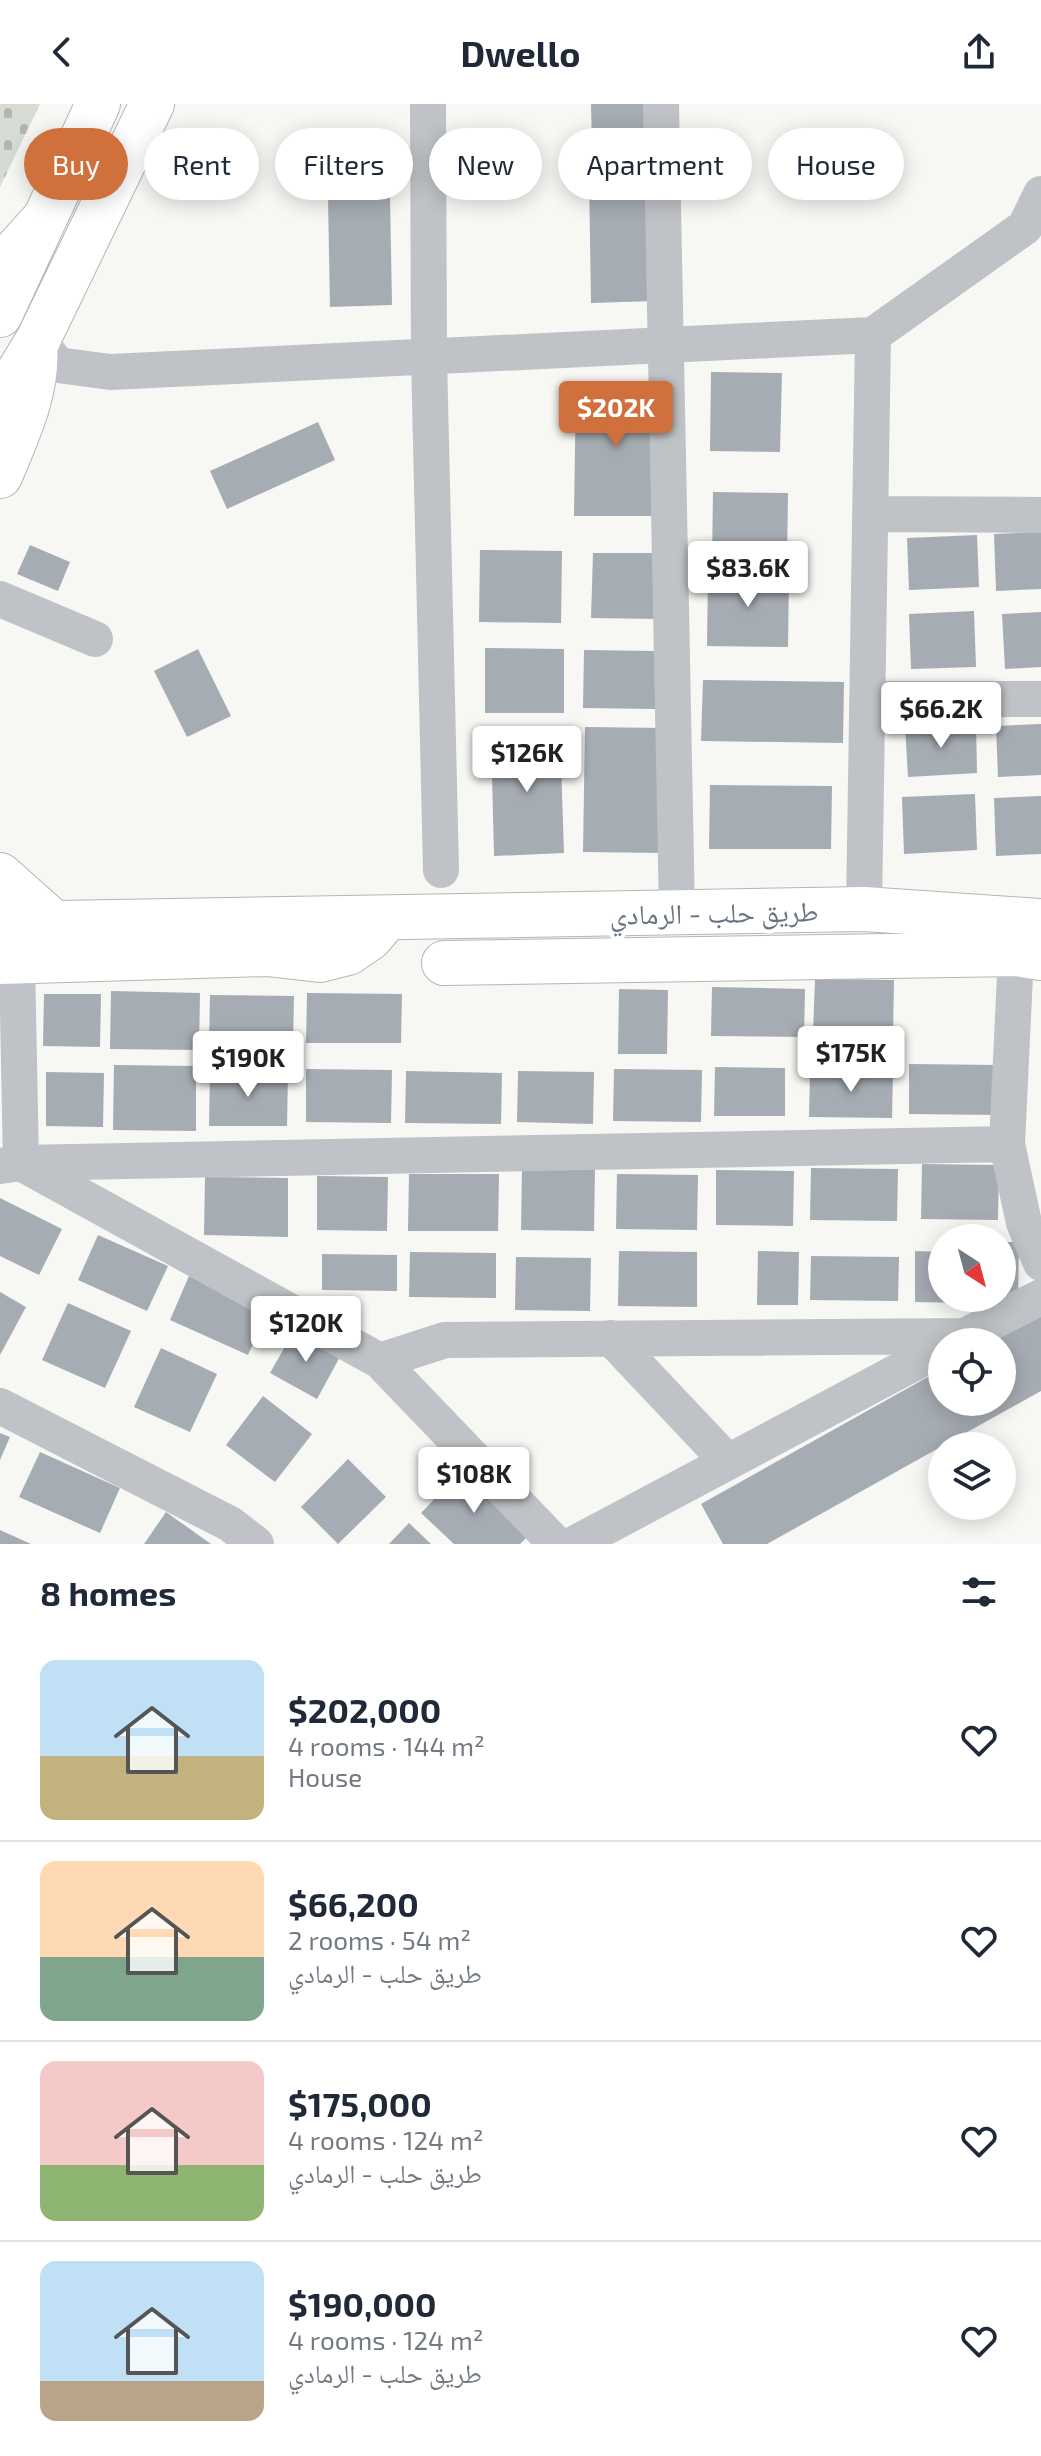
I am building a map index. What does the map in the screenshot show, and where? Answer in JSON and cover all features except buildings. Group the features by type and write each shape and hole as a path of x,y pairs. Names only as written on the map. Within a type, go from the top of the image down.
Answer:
{"main road":[{"path":"0,315 98,104"},
{"path":"0,402 36,342 152,104"},
{"path":"0,268 43,220"},
{"path":"0,476 22,426 36,361 36,342"},
{"path":"0,875 55,924"},
{"name":"طريق حلب - الرمادي","path":"6,949 55,924 864,909 1033,944"},
{"path":"541,916 544,961"},
{"path":"6,949 267,954 320,960 348,953 370,938 387,918"},
{"name":"طريق حلب - الرمادي","path":"444,963 1033,944"}],"street":[{"path":"428,104 429,357 441,870"},
{"path":"661,104 677,913"},
{"path":"36,342 58,365 110,372 873,335 1025,227 1041,194"},
{"path":"864,909 873,335"},
{"path":"871,514 1041,515"},
{"path":"0,599 95,639"},
{"path":"867,699 1041,699"},
{"path":"1033,944 1007,1144 1024,1223 1041,1263"},
{"path":"6,949 11,1164"},
{"path":"11,1164 1007,1144"},
{"path":"11,1164 380,1361 556,1544"},
{"path":"981,1328 1041,1297"},
{"path":"380,1361 445,1340 611,1338 928,1342"},
{"path":"611,1338 728,1462"},
{"path":"574,1544 928,1356"},
{"path":"0,1406 230,1524 256,1544"}],"green space":[{"path":"0,104 40,104 28,128 24,128 24,137 0,187"}]}
